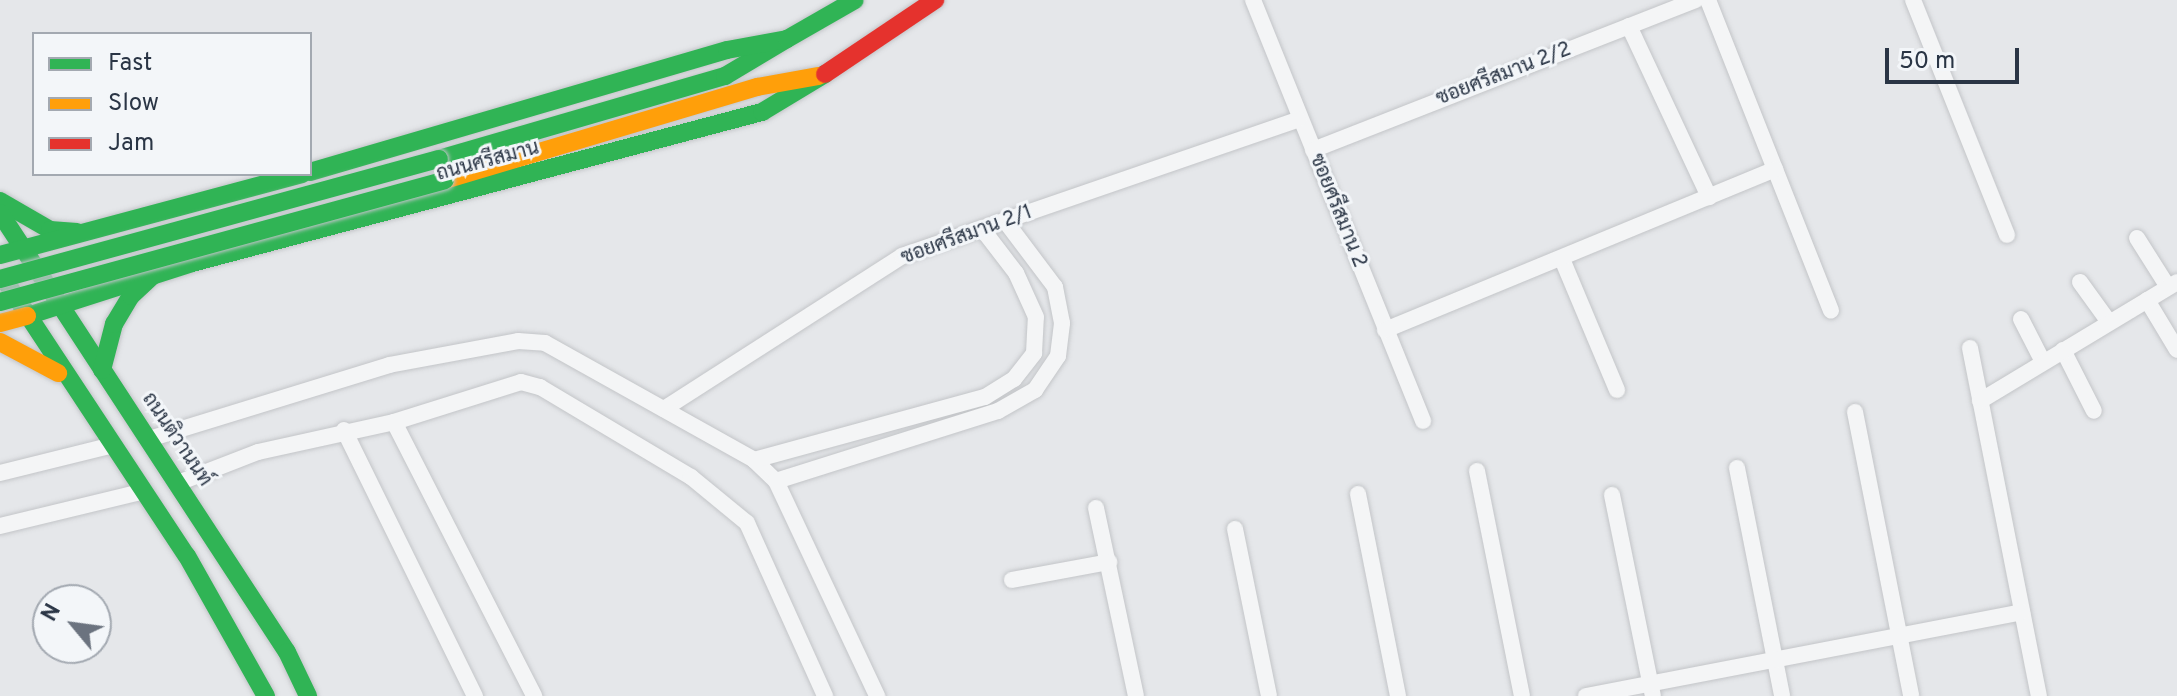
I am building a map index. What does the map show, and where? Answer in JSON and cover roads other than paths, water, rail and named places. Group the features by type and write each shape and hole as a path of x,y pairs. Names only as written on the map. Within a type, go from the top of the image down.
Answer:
{"main road":[{"name":"ถนนศรีสมาน","path":"312,171 727,50 787,39 855,0"},
{"name":"ถนนศรีสมาน","path":"0,323 192,263 762,112 881,41 935,0"},
{"path":"266,696 225,618 145,491 0,276 439,159 725,76 787,39"},
{"path":"0,302 445,180 757,87 819,76"},
{"path":"0,255 295,176"},
{"path":"0,201 50,230 77,232"},
{"path":"175,210 163,236 165,246 192,263"},
{"name":"ถนนติวานนท์","path":"0,213 287,652 308,696"},
{"path":"102,370 114,324 131,296 155,274"},
{"path":"0,342 42,361 73,384"}],"street":[{"name":"ซอยศรีสมาน 2","path":"1253,0 1298,120 1423,421"},
{"name":"ซอยศรีสมาน 2/2","path":"1313,150 1696,0"},
{"path":"1708,0 1831,311"},
{"path":"1913,0 2007,235"},
{"path":"1629,26 1709,197"},
{"name":"ซอยศรีสมาน 2/1","path":"664,409 902,256 1298,120"},
{"path":"1385,330 1775,169"},
{"path":"776,481 969,420 1035,390 1058,356 1062,323 1055,287 1006,222"},
{"path":"754,460 965,402 1014,379 1034,353 1039,333 1016,273 983,230"},
{"path":"1980,401 2173,284 2137,238"},
{"path":"1562,259 1617,390"},
{"path":"2080,282 2109,322"},
{"path":"2147,300 2177,350"},
{"path":"2021,319 2043,362"},
{"path":"149,439 389,365 518,341 545,343 754,460 776,481 877,696"},
{"path":"1970,348 2039,696"},
{"path":"2063,350 2094,411"},
{"path":"178,483 258,452 344,430 394,422 521,382 530,384 691,477 747,523 825,696"},
{"path":"965,402 969,420"},
{"path":"1855,412 1911,696"},
{"path":"394,422 534,696"},
{"path":"344,430 475,696"},
{"path":"0,473 113,445"},
{"path":"1737,468 1782,696"},
{"path":"1477,471 1522,696"},
{"path":"0,526 145,491"},
{"path":"1358,494 1398,696"},
{"path":"1612,495 1652,690"},
{"path":"1096,508 1136,696"},
{"path":"1235,529 1269,696"},
{"path":"1012,580 1109,562"},
{"path":"1586,696 1652,690 1775,660 2022,612"}]}
